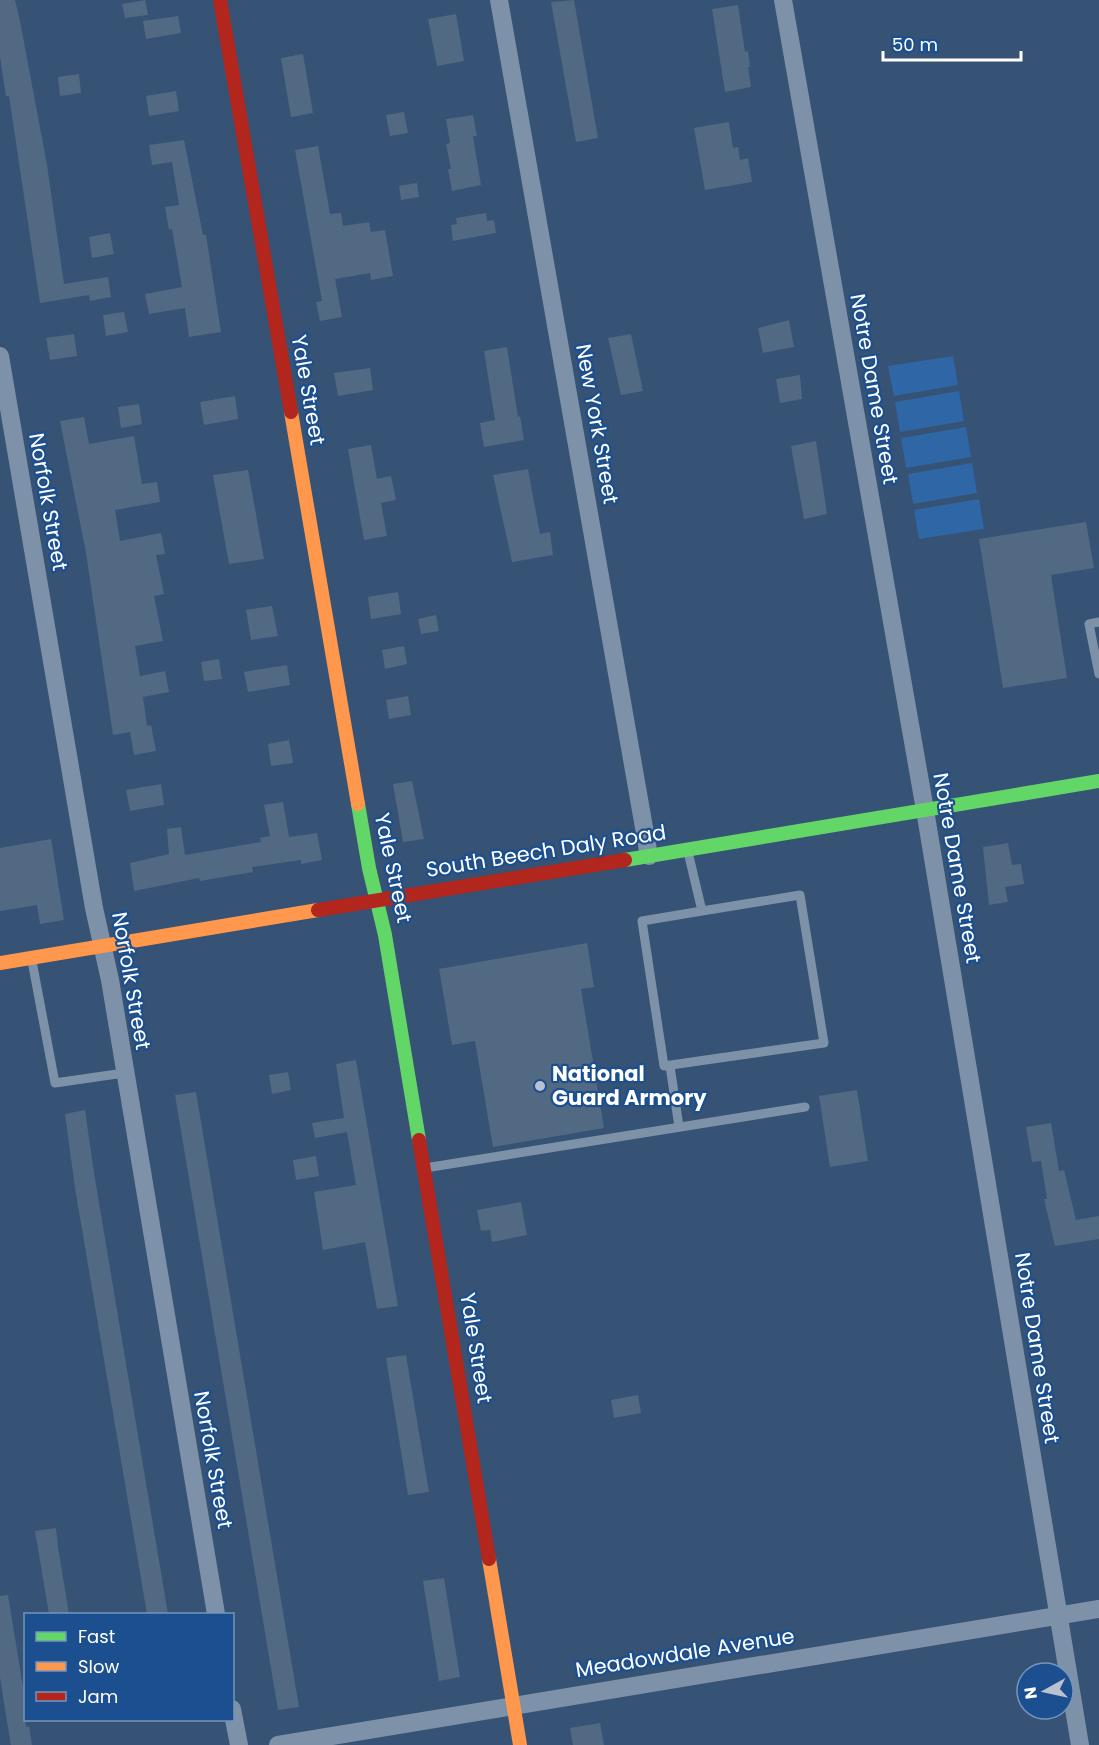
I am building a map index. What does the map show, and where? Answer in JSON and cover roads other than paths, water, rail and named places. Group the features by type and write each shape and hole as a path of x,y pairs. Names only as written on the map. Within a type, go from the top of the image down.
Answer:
{"street":[{"name":"Yale Street","path":"220,0 367,857 425,1168 520,1745"},
{"name":"New York Street","path":"499,0 649,856"},
{"name":"Notre Dame Street","path":"783,0 925,810 1080,1745"},
{"name":"Norfolk Street","path":"0,356 216,1613"},
{"name":"South Beech Daly Road","path":"0,963 1099,781"},
{"name":"Meadowdale Avenue","path":"278,1745 513,1704 1099,1609"},
{"path":"234,1721 238,1745"}],"lane":[{"path":"1099,622 1089,624 1099,674"},
{"path":"688,849 702,911"},
{"path":"800,895 824,1043 664,1066 642,921 702,911 800,895"},
{"path":"31,958 55,1083 124,1073"},
{"path":"670,1066 679,1127"},
{"path":"425,1168 805,1107"}],"place":[{"name":"National Guard Armory","path":"540,1086"}]}
